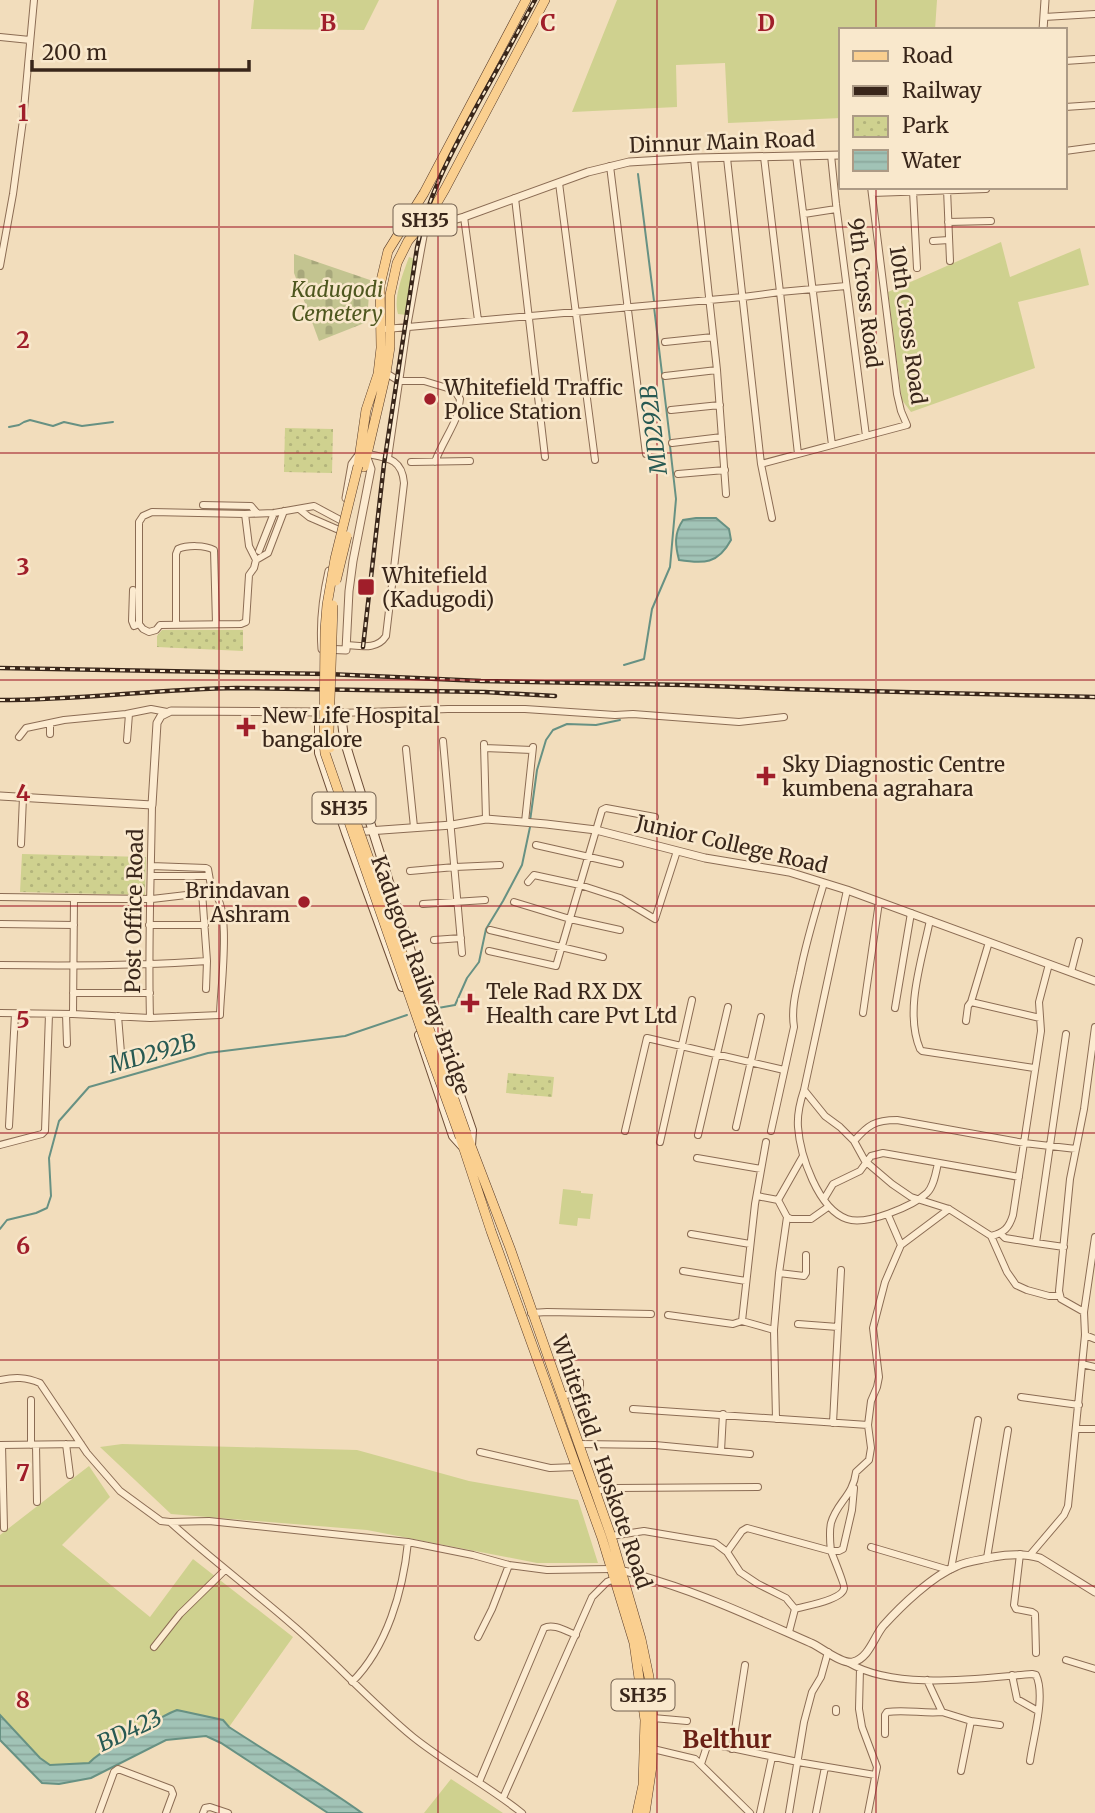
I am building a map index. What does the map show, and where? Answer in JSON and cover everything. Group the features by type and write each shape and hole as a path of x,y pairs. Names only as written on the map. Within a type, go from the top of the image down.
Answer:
{"main road":[{"name":"SH35","path":"363,460 386,373 386,329 380,285 391,243 429,185 526,0"},
{"name":"SH35","path":"363,460 366,410 378,374 397,263 408,242 422,228 445,188 545,0"},
{"path":"512,26 526,36"},
{"name":"Kadugodi Railway Bridge","path":"363,460 335,559 327,605 324,742 364,866 468,1147"},
{"path":"319,712 341,713 344,738 421,984 472,1130 468,1147 453,1136 346,833 319,753 319,712"},
{"name":"SH35","path":"468,1147 522,1316 615,1573 634,1643 644,1707 645,1744 643,1785 637,1813"},
{"name":"Whitefield - Hoskote Road","path":"468,1147 533,1313 611,1536 615,1573 641,1639 649,1677 653,1718 650,1788 645,1813"}],"street":[{"path":"0,266 23,120 34,0"},
{"path":"1043,28 1045,0"},
{"path":"1044,17 1095,14"},
{"path":"0,37 30,40"},
{"path":"1067,61 1095,59"},
{"path":"1067,107 1095,105"},
{"path":"1067,151 1095,147"},
{"name":"9th Cross Road","path":"831,155 866,436"},
{"name":"Dinnur Main Road","path":"422,228 464,218 559,183 629,162 839,155"},
{"path":"796,156 832,445"},
{"path":"764,157 798,454"},
{"path":"727,158 761,464 772,518"},
{"path":"694,159 717,370 726,494"},
{"path":"610,166 646,454"},
{"path":"559,183 595,460"},
{"path":"947,189 950,261"},
{"path":"871,190 986,189"},
{"name":"10th Cross Road","path":"866,436 907,425 897,394 871,190"},
{"path":"913,191 917,268"},
{"path":"515,198 545,457"},
{"path":"804,214 836,209"},
{"path":"388,458 422,228 409,218"},
{"path":"464,218 478,320"},
{"path":"948,222 991,221"},
{"path":"933,241 949,240"},
{"path":"386,329 846,286"},
{"path":"665,342 713,337"},
{"path":"665,376 717,370"},
{"path":"386,373 399,381 424,381 454,390 460,399 455,422 440,447 435,462"},
{"path":"671,411 720,405"},
{"path":"458,413 480,411"},
{"path":"761,464 866,436"},
{"path":"672,443 722,437"},
{"path":"347,645 376,645 386,636 404,479 400,468 388,458 363,460 352,464 342,521 325,589 320,636 322,649 346,650 351,581 371,468 363,460"},
{"path":"411,463 470,461"},
{"path":"678,474 724,470"},
{"path":"203,505 251,506 257,513"},
{"path":"245,514 249,546 256,560 249,575 246,622 160,625 149,632 143,629 139,624 139,522 152,512 274,513 314,506 342,521"},
{"path":"299,509 309,517 339,530"},
{"path":"256,560 268,553 284,511"},
{"path":"259,551 274,513"},
{"path":"176,625 176,554 178,549 184,547 206,547 214,550 216,624"},
{"path":"133,590 132,621 134,625 139,624"},
{"path":"19,737 26,728 64,720 129,714 151,709 167,712 319,712"},
{"path":"341,713 525,709 739,722 784,717"},
{"path":"0,796 152,805 157,723 167,712"},
{"path":"127,740 129,714"},
{"path":"50,723 50,734"},
{"path":"443,741 462,953"},
{"path":"486,819 484,746 532,749 525,822"},
{"path":"406,749 414,827"},
{"path":"21,844 23,797"},
{"name":"Post Office Road","path":"150,1018 152,805"},
{"path":"489,951 556,966 599,814 606,808 654,817"},
{"name":"Junior College Road","path":"346,833 452,825 486,819 596,830 705,858 789,872 847,890 1095,981"},
{"path":"536,845 620,864"},
{"path":"528,882 534,875 580,885 620,898 655,919 677,851"},
{"path":"410,871 500,865"},
{"path":"151,866 206,868 212,892"},
{"path":"151,876 209,876"},
{"path":"771,1131 794,1027 792,1013 797,985 824,883"},
{"path":"847,890 798,1114 803,1156 814,1184 828,1207 847,1220 866,1220 888,1215 918,1199 929,1192 939,1163"},
{"path":"202,892 207,961 206,989"},
{"path":"0,897 152,899 212,892 219,896 222,906 225,949 220,986 220,1015 150,1018 0,1013"},
{"path":"66,1044 73,993 74,898"},
{"path":"423,904 485,900"},
{"path":"514,902 570,919 620,930"},
{"path":"863,1013 879,902"},
{"path":"895,1008 911,913"},
{"path":"930,920 914,1004 920,1049 1034,1068"},
{"path":"0,925 74,925"},
{"path":"149,925 205,925"},
{"path":"490,930 603,957"},
{"path":"434,940 461,938"},
{"path":"966,1021 968,1006 989,942"},
{"path":"1071,972 1079,942"},
{"path":"0,965 149,965 207,961"},
{"path":"991,1236 1010,1226 1013,1215 1041,1031 1039,1002 1049,964"},
{"path":"73,993 149,993"},
{"path":"660,1142 692,1000"},
{"path":"971,1002 1040,1018"},
{"path":"698,1135 728,1007"},
{"path":"9,1126 15,1014"},
{"path":"0,1145 42,1134 46,1128 49,1014"},
{"path":"118,1016 122,1065"},
{"path":"736,1127 761,1017"},
{"path":"1059,1296 1070,1179 1084,1109 1095,1027"},
{"path":"1036,1243 1066,1034"},
{"path":"625,1131 647,1038 784,1070"},
{"path":"804,1090 825,1116 854,1141 892,1184 911,1197 949,1209 991,1236 1007,1272 1016,1285 1049,1296 1059,1296 1084,1311 1095,1311"},
{"path":"854,1141 871,1124 897,1120 1024,1143 1076,1149"},
{"path":"742,1321 750,1244 766,1142"},
{"path":"824,1199 833,1184 860,1171 869,1161 883,1153 1019,1177"},
{"path":"778,1200 803,1156"},
{"path":"697,1157 761,1169"},
{"path":"757,1196 778,1200"},
{"path":"776,1419 774,1330 787,1217 778,1200"},
{"path":"787,1217 811,1219 828,1207"},
{"path":"901,1244 949,1209"},
{"path":"727,1552 741,1531 747,1528 831,1551 843,1549 852,1510 856,1472 869,1460 872,1448 867,1425 879,1377 873,1328 885,1282 901,1244 888,1215"},
{"path":"1000,1233 1005,1238 1064,1247"},
{"path":"691,1234 750,1244"},
{"path":"1030,1555 1064,1515 1068,1506 1085,1335 1084,1311 1092,1284 1095,1237"},
{"path":"779,1273 804,1276 806,1255"},
{"path":"833,1423 841,1270"},
{"path":"683,1271 747,1281"},
{"path":"522,1316 533,1313 651,1314"},
{"path":"668,1315 733,1324 742,1321 774,1330"},
{"path":"798,1324 838,1327"},
{"path":"1085,1335 1095,1339"},
{"path":"1082,1364 1095,1367"},
{"path":"0,1380 14,1377 40,1382 81,1444 120,1491 161,1521 209,1521 408,1542 509,1565 547,1570 615,1573 677,1587 789,1632 860,1669 889,1678 927,1680 1036,1675 1040,1696 1030,1761"},
{"path":"562,1396 578,1392 580,1382"},
{"path":"1021,1397 1079,1405"},
{"path":"31,1400 37,1502"},
{"path":"633,1409 867,1425"},
{"path":"721,1451 723,1414"},
{"path":"950,1570 978,1420"},
{"path":"1076,1429 1095,1429"},
{"path":"987,1558 1008,1430"},
{"path":"66,1444 70,1475"},
{"path":"4,1528 1,1445 81,1444"},
{"path":"579,1444 655,1445 750,1454"},
{"path":"480,1452 550,1468 576,1466"},
{"path":"795,1609 835,1598 844,1590 829,1537 831,1522 854,1485"},
{"path":"595,1491 627,1488 758,1487"},
{"path":"170,1522 297,1629 414,1737 522,1813"},
{"path":"611,1536 644,1531 715,1544 727,1552 740,1573 786,1598 795,1609"},
{"path":"352,1682 362,1672 380,1643 399,1598 408,1542"},
{"path":"871,1547 950,1570"},
{"path":"1020,1554 1014,1605 1016,1609 1035,1614 1036,1653"},
{"path":"849,1663 856,1661 869,1650 880,1629 902,1606 957,1566 987,1558 1030,1555 1040,1558 1095,1592"},
{"path":"478,1637 509,1565"},
{"path":"154,1647 180,1614 225,1570"},
{"path":"503,1798 592,1597 615,1573"},
{"path":"789,1632 795,1609"},
{"path":"479,1782 544,1628 551,1626 576,1635"},
{"path":"789,1813 804,1722 812,1692 821,1677 828,1652"},
{"path":"1066,1660 1095,1670"},
{"path":"732,1749 745,1665"},
{"path":"860,1669 860,1718 876,1764 868,1813"},
{"path":"1012,1675 1017,1699 1038,1711"},
{"path":"927,1680 942,1712"},
{"path":"885,1734 887,1712 903,1710 942,1712 971,1721 1000,1725"},
{"path":"653,1718 687,1721"},
{"path":"961,1771 971,1721"},
{"path":"701,1765 707,1744 875,1775"},
{"path":"653,1749 695,1759 750,1813"},
{"path":"760,1813 772,1757"},
{"path":"816,1813 825,1767"},
{"path":"100,1813 114,1772 118,1769 172,1789 173,1794 166,1813"},
{"path":"203,1813 205,1808 210,1807 228,1813"}],"green space":[{"path":"254,0 379,0 364,30 251,29"},
{"path":"617,0 937,0 935,28 839,28 839,118 728,123 725,63 676,65 677,107 572,112"},
{"path":"1001,242 1010,277 1080,248 1089,285 1018,302 1035,368 911,412 902,400 888,292"},
{"name":"Kadugodi Cemetery","path":"294,254 370,280 367,322 319,341 294,273"},
{"path":"409,257 417,260 407,315 398,314 398,293"},
{"path":"285,428 333,429 332,473 284,472"},
{"path":"162,630 243,630 243,651 157,647 157,636"},
{"path":"22,854 146,857 145,895 20,892"},
{"path":"508,1073 554,1077 552,1097 506,1093"},
{"path":"563,1189 593,1194 590,1219 578,1218 577,1226 559,1224"},
{"path":"122,1444 357,1450 469,1481 578,1500 598,1563 537,1563 367,1530 171,1514 100,1447"},
{"path":"89,1466 110,1497 62,1545 150,1617 193,1559 293,1637 229,1727 223,1720 164,1715 96,1756 89,1763 50,1765 40,1758 0,1715 0,1535"},
{"path":"451,1779 503,1813 424,1813"}],"water":[{"path":"716,518 729,529 731,540 721,554 710,561 679,560 676,544 678,530 683,520"},
{"path":"177,1710 223,1720 229,1727 362,1813 328,1813 206,1736 166,1740 91,1778 59,1784 42,1783 0,1740 0,1715 40,1758 50,1765 89,1763 104,1751"}],"waterway":[{"name":"MD292B","path":"638,174 654,301"},
{"name":"MD292B","path":"654,307 670,440"},
{"path":"9,427 30,420 53,426 64,422 82,426 113,422"},
{"name":"MD292B","path":"624,665 644,659 652,609 670,567 676,499 670,446"},
{"name":"MD292B","path":"530,821 537,770 546,740 553,730 567,724 596,725 620,720"},
{"name":"MD292B","path":"438,1008 455,1005 467,978 479,962 486,929 522,865 530,827"},
{"name":"MD292B","path":"0,1229 7,1220 47,1208 51,1196 49,1158 59,1121 89,1087 208,1053 345,1036 407,1015"}],"railway":[{"path":"363,647 384,464 422,228 452,153 535,0"},
{"path":"0,668 328,674 481,681 1095,697"},
{"path":"0,700 237,688 485,692 555,696"}],"place":[{"name":"Whitefield Traffic Police Station","path":"430,399"},
{"name":"Whitefield (Kadugodi)","path":"366,587"},
{"name":"New Life Hospital bangalore","path":"246,727"},
{"name":"Sky Diagnostic Centre kumbena agrahara","path":"766,776"},
{"name":"Brindavan Ashram","path":"304,902"},
{"name":"Tele Rad RX DX Health care Pvt Ltd","path":"470,1003"}],"district":[{"name":"Belthur","path":"727,1739"}],"water label":[{"name":"BD423","path":"129,1730"}]}
